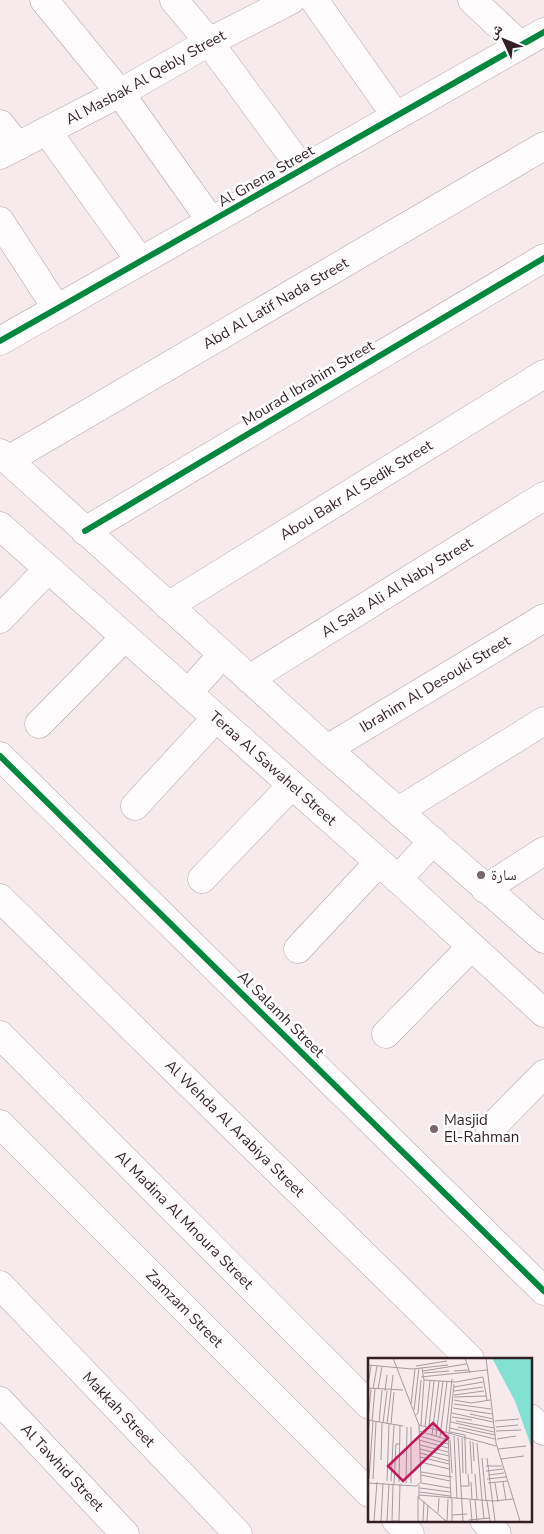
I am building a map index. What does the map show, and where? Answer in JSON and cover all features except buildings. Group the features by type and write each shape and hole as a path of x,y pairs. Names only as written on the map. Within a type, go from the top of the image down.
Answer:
{"street":[{"path":"44,0 120,93 211,221"},
{"path":"174,0 209,42 302,169"},
{"name":"Al Masbak Al Qebly Street","path":"9,150 120,93 209,42 291,0"},
{"path":"314,0 396,116"},
{"path":"472,0 520,45"},
{"name":"Al Gnena Street","path":"0,341 544,32"},
{"path":"0,124 9,150"},
{"path":"47,131 140,261"},
{"name":"Abd Al Latif Nada Street","path":"4,457 544,146"},
{"path":"0,220 57,309"},
{"name":"Mourad Ibrahim Street","path":"85,531 544,258"},
{"name":"Abou Bakr Al Sedik Street","path":"168,606 544,374"},
{"path":"4,457 222,655 485,889 540,929"},
{"name":"Al Sala Ali Al Naby Street","path":"249,679 544,496"},
{"name":"Teraa Al Sawahel Street","path":"0,526 388,870 544,1013"},
{"path":"0,619 48,569"},
{"name":"Ibrahim Al Desouki Street","path":"327,749 544,618"},
{"path":"39,724 125,637"},
{"path":"188,693 222,655"},
{"path":"135,806 216,718"},
{"path":"398,811 544,721"},
{"name":"Al Salamh Street","path":"0,756 544,1291"},
{"path":"202,879 292,785"},
{"path":"298,949 388,870 433,841"},
{"path":"485,889 544,851"},
{"name":"Al Wehda Al Arabiya Street","path":"0,898 469,1358"},
{"path":"386,1034 471,947"},
{"name":"Al Madina Al Mnoura Street","path":"0,1035 368,1404"},
{"path":"490,1129 544,1074"},
{"name":"Zamzam Street","path":"0,1124 368,1492"},
{"name":"Makkah Street","path":"0,1284 238,1534"},
{"name":"Al Tawhid Street","path":"0,1401 125,1534"},
{"path":"532,1420 544,1432"},
{"path":"398,1522 410,1534"},
{"path":"486,1522 497,1534"}],"cycle path":[{"path":"0,341 544,32"},
{"path":"85,531 544,258"},
{"path":"0,756 544,1291"}],"place":[{"name":"سارة","path":"481,875"},
{"name":"Masjid El-Rahman","path":"434,1129"}]}
